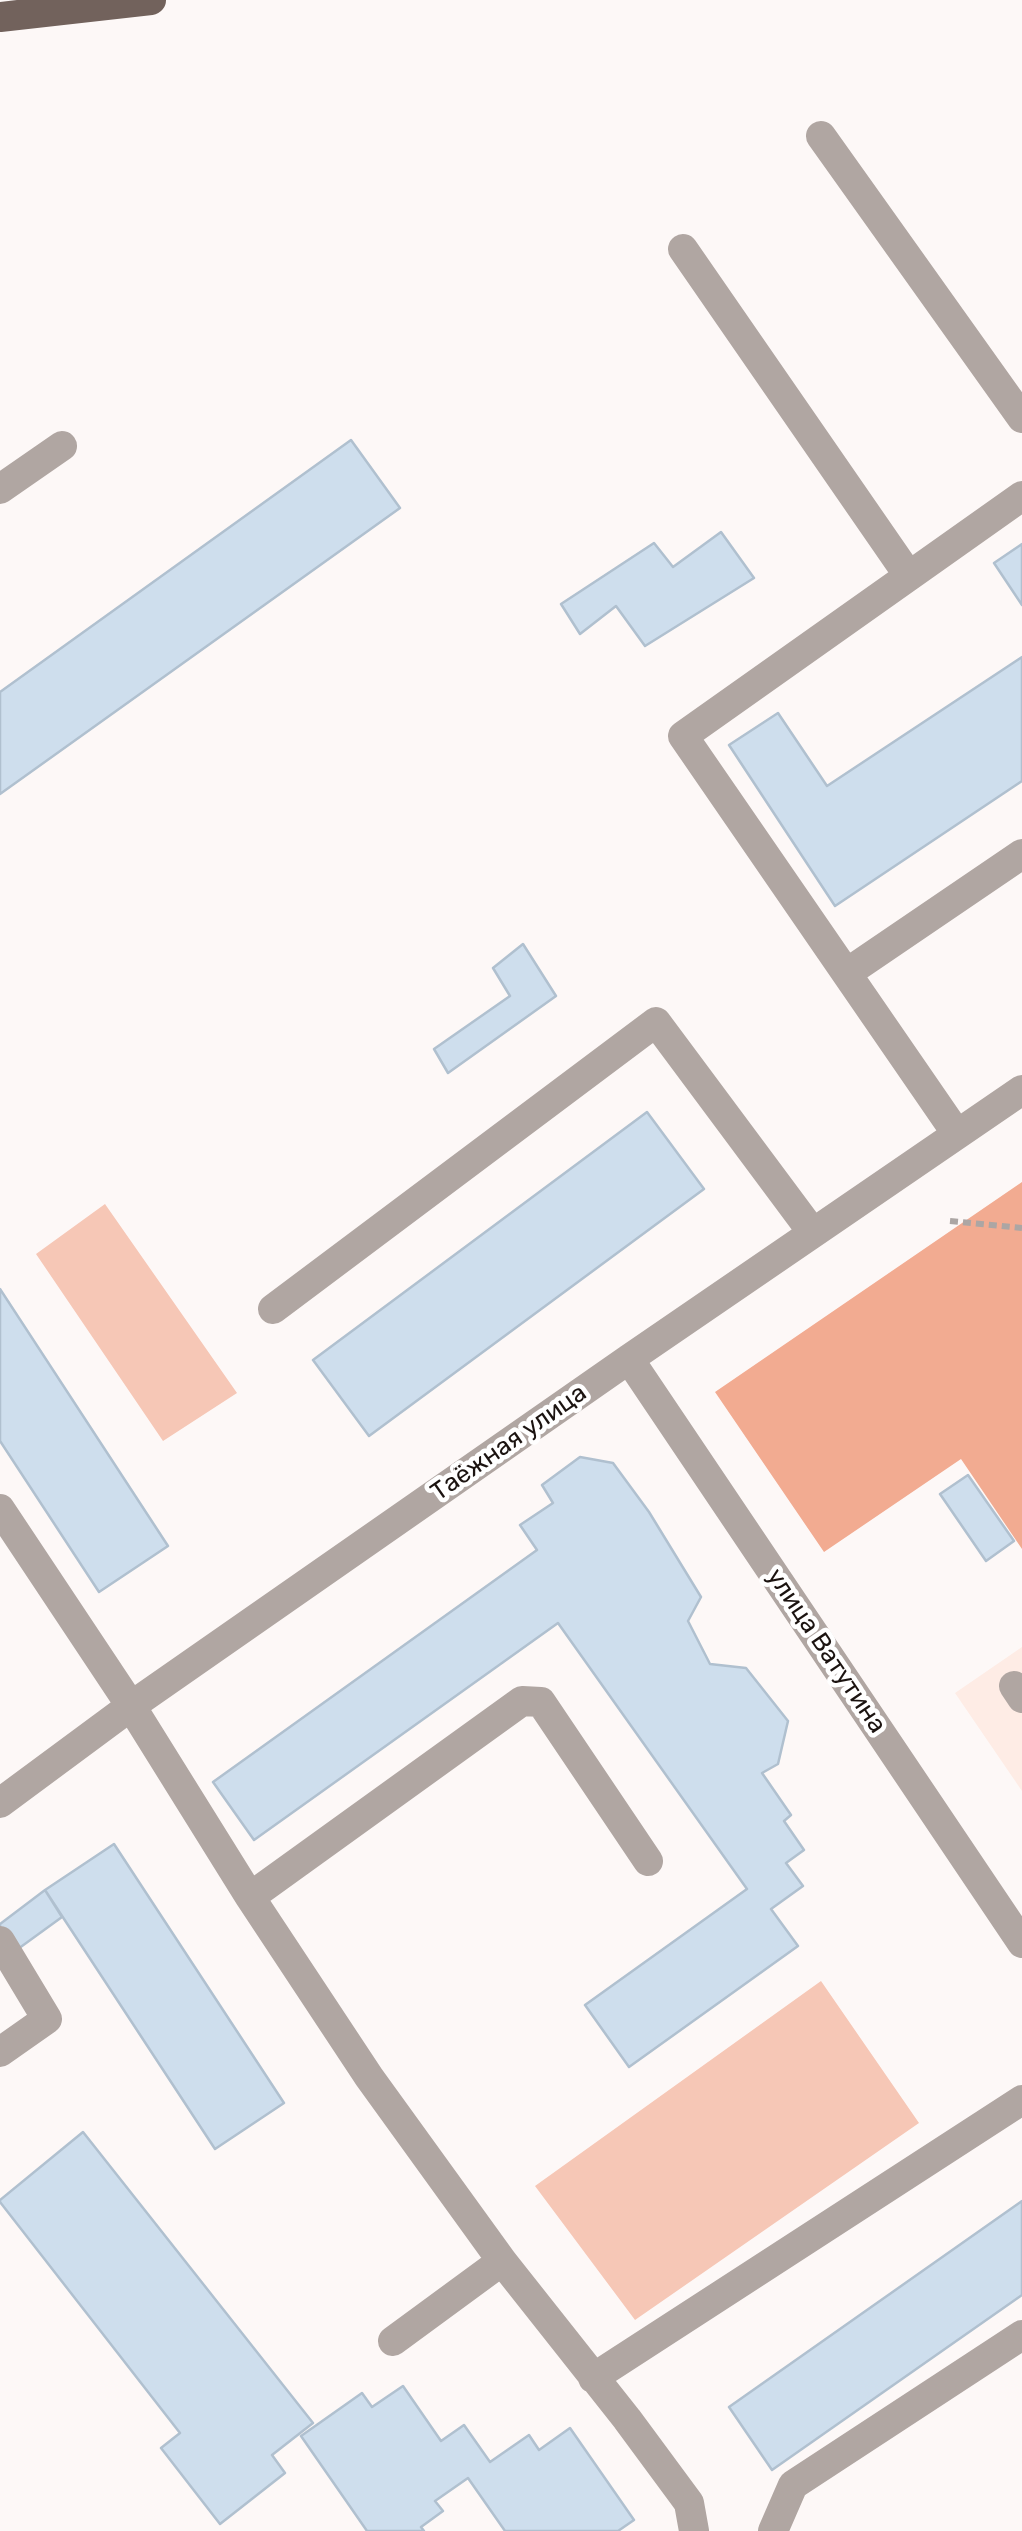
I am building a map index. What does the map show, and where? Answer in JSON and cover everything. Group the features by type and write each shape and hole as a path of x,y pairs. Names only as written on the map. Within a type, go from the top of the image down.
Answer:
{"main road":[{"path":"0,17 151,0"}],"street":[{"path":"821,136 1022,418"},
{"path":"683,249 909,576"},
{"path":"0,489 62,446"},
{"path":"958,1134 683,736 1022,496"},
{"path":"847,973 1022,854"},
{"path":"273,1309 656,1022 813,1233"},
{"name":"Таёжная улица","path":"0,1803 131,1706 1022,1090"},
{"name":"улица Ватутина","path":"629,1359 1022,1943"},
{"path":"0,1509 368,2077 502,2261 690,2503 694,2531"},
{"path":"250,1898 522,1701 542,1702 648,1861"},
{"path":"0,1942 47,2019 0,2052"},
{"path":"593,2378 1022,2100"},
{"path":"393,2341 502,2261"},
{"path":"773,2531 794,2485 1022,2335"}],"path":[{"path":"950,1221 1022,1228"}],"shaded area":[{"path":"1022,1182 1022,1549 961,1459 824,1552 715,1392"},
{"path":"105,1204 237,1393 163,1441 36,1254"},
{"path":"1022,1647 1022,1791 955,1693"},
{"path":"821,1981 919,2123 635,2320 535,2186"}],"building":[{"path":"351,440 400,508 0,794 0,692"},
{"path":"721,532 754,578 645,646 616,606 580,634 561,604 654,543 673,567"},
{"path":"1022,544 1022,605 994,563"},
{"path":"1022,657 1022,781 835,906 729,745 778,713 827,786"},
{"path":"523,944 556,996 448,1073 434,1049 510,996 493,968"},
{"path":"647,1112 704,1189 369,1436 313,1360"},
{"path":"0,1289 168,1546 99,1592 0,1441"},
{"path":"580,1457 613,1463 649,1512 701,1597 688,1621 710,1664 746,1668 788,1721 778,1764 762,1773 791,1815 784,1821 804,1850 786,1863 803,1886 771,1909 798,1946 629,2067 585,2005 747,1889 558,1623 254,1840 213,1782 537,1550 520,1525 553,1503 542,1485"},
{"path":"968,1475 1014,1541 986,1561 940,1494"},
{"path":"114,1844 284,2103 215,2149 45,1890"},
{"path":"45,1890 62,1917 0,1962 0,1924"},
{"path":"83,2132 313,2423 272,2455 285,2473 220,2524 161,2448 180,2433 0,2202"},
{"path":"1022,2201 1022,2295 772,2470 729,2407"},
{"path":"403,2386 441,2441 464,2425 490,2462 529,2435 539,2450 570,2428 634,2520 618,2531 505,2531 468,2478 435,2501 443,2511 421,2527 424,2531 367,2531 301,2436 362,2393 372,2407"}]}
